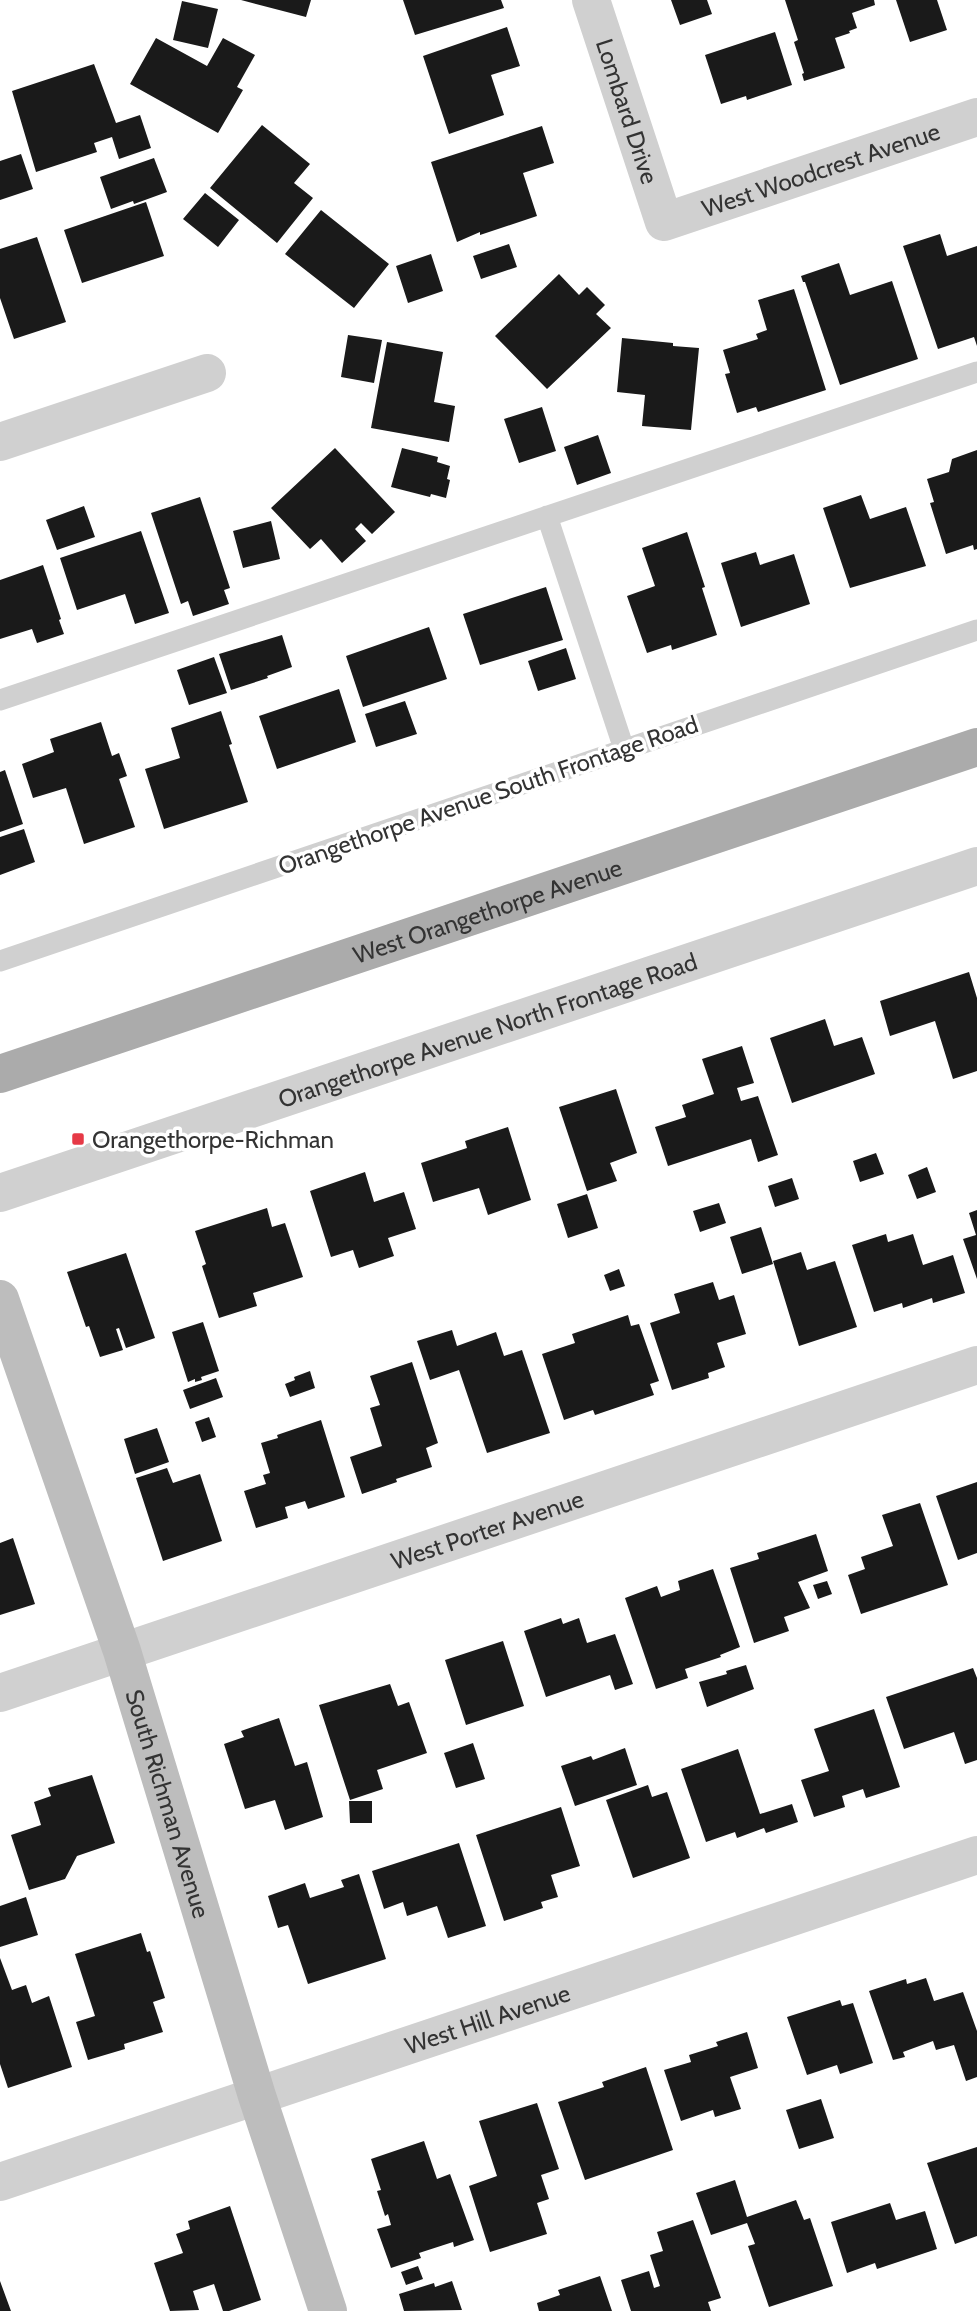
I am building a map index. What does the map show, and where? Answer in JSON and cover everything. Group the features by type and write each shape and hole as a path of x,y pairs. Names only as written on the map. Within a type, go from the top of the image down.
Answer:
{"main road":[{"name":"West Orangethorpe Avenue","path":"0,1074 977,747"}],"street":[{"name":"Lombard Drive","path":"591,0 664,222"},
{"name":"West Woodcrest Avenue","path":"664,222 977,117"},
{"path":"0,442 207,373"},
{"name":"Orangethorpe Avenue North Frontage Road","path":"0,1193 977,866"},
{"name":"South Richman Avenue","path":"0,1299 122,1651 257,2095 328,2311"},
{"name":"West Porter Avenue","path":"0,1693 977,1365"},
{"name":"West Hill Avenue","path":"0,2182 977,1855"}],"lane":[{"path":"0,699 977,372"},
{"path":"547,516 624,749"},
{"name":"Orangethorpe Avenue South Frontage Road","path":"0,961 977,630"}],"building":[{"path":"241,0 311,0 306,17"},
{"path":"403,0 501,0 504,8 415,35"},
{"path":"671,0 707,0 712,14 680,25"},
{"path":"785,0 874,0 875,5 852,13 857,28 835,38 845,68 804,81 794,42 798,40"},
{"path":"896,0 937,0 947,30 910,42"},
{"path":"182,1 218,9 208,48 173,40"},
{"path":"507,27 520,66 491,75 504,115 449,134 423,56"},
{"path":"775,32 792,85 747,100 746,96 721,104 705,55"},
{"path":"156,38 207,66 223,38 255,55 237,87 243,90 218,133 130,84"},
{"path":"94,64 116,123 140,115 151,148 119,159 112,137 94,143 97,152 36,172 12,91"},
{"path":"262,125 310,164 294,183 313,198 277,243 210,188"},
{"path":"542,126 554,163 523,173 537,216 480,235 480,232 457,242 431,162"},
{"path":"21,154 33,189 0,200 0,161"},
{"path":"154,158 167,192 111,209 100,177"},
{"path":"205,193 239,220 218,247 183,219"},
{"path":"146,202 164,256 82,283 64,230"},
{"path":"321,210 389,264 354,308 285,254"},
{"path":"940,234 947,256 977,246 977,346 974,337 938,349 903,246"},
{"path":"37,237 66,322 14,339 0,298 0,249"},
{"path":"509,244 517,267 481,279 473,256"},
{"path":"431,254 443,291 408,303 396,266"},
{"path":"839,263 850,295 892,281 918,359 840,385 801,276"},
{"path":"559,274 579,295 587,287 605,305 596,314 611,328 547,389 495,336"},
{"path":"794,289 826,390 758,412 756,407 737,413 725,374 730,373 723,350 758,339 756,334 767,330 758,300"},
{"path":"348,335 382,340 374,383 341,377"},
{"path":"622,338 699,348 691,430 642,426 645,395 617,392"},
{"path":"387,342 443,352 434,402 455,406 449,442 371,428"},
{"path":"542,407 556,451 519,463 504,419"},
{"path":"598,435 611,473 577,485 564,447"},
{"path":"335,448 395,512 372,534 361,523 355,529 366,541 342,563 321,539 310,549 271,508"},
{"path":"402,448 438,457 437,462 450,466 446,498 431,494 430,497 391,487"},
{"path":"977,450 977,549 974,550 973,545 946,554 930,503 934,502 927,479 949,472 952,459"},
{"path":"861,495 870,519 906,507 926,566 850,588 823,508"},
{"path":"200,497 230,588 224,590 229,604 193,616 188,601 181,604 151,513"},
{"path":"84,506 95,537 57,550 46,520"},
{"path":"271,521 280,559 243,568 233,531"},
{"path":"141,531 169,613 135,624 125,594 77,610 60,558"},
{"path":"687,532 717,635 672,650 671,645 647,653 627,596 655,586 642,548"},
{"path":"756,552 760,565 794,554 810,604 741,627 721,563"},
{"path":"43,565 64,634 37,643 32,629 0,639 0,580"},
{"path":"546,587 563,640 480,665 463,614"},
{"path":"429,627 447,679 363,707 346,656"},
{"path":"282,635 292,667 231,690 219,654"},
{"path":"566,648 576,679 538,691 528,661"},
{"path":"214,657 227,693 189,705 177,670"},
{"path":"339,689 356,742 277,769 259,716"},
{"path":"405,701 417,734 376,747 365,714"},
{"path":"221,711 248,802 164,829 145,769 180,758 171,728"},
{"path":"101,722 112,756 119,753 127,776 119,779 135,827 84,844 66,788 33,798 22,764 54,752 50,739"},
{"path":"5,770 23,824 0,832 0,772"},
{"path":"24,829 35,862 0,875 0,837"},
{"path":"969,972 977,998 977,1071 953,1079 935,1021 890,1036 880,1001"},
{"path":"825,1019 834,1046 862,1037 875,1074 792,1103 770,1038"},
{"path":"742,1046 754,1083 737,1088 741,1101 758,1096 778,1155 758,1162 751,1139 668,1166 655,1127 686,1117 682,1105 714,1094 702,1059"},
{"path":"616,1089 637,1153 610,1163 617,1181 587,1191 559,1107"},
{"path":"508,1127 531,1200 488,1215 479,1188 433,1202 421,1163 467,1148 465,1141"},
{"path":"876,1153 884,1174 860,1182 853,1161"},
{"path":"927,1167 936,1192 917,1199 908,1175"},
{"path":"365,1172 374,1202 404,1192 416,1229 388,1238 394,1256 359,1268 353,1250 331,1257 310,1191"},
{"path":"792,1178 799,1199 775,1207 768,1186"},
{"path":"587,1194 598,1228 568,1238 557,1204"},
{"path":"719,1203 726,1223 700,1232 693,1211"},
{"path":"267,1208 272,1227 285,1223 303,1277 253,1293 257,1306 219,1318 202,1266 206,1264 195,1231"},
{"path":"977,1210 977,1279 963,1239 976,1235 969,1213"},
{"path":"761,1227 773,1264 742,1274 730,1237"},
{"path":"886,1234 888,1242 913,1234 923,1265 953,1255 965,1293 933,1303 932,1298 903,1308 902,1303 874,1312 852,1245"},
{"path":"801,1252 807,1270 835,1261 857,1327 799,1346 773,1261"},
{"path":"126,1253 155,1338 126,1348 119,1328 116,1329 123,1350 100,1357 89,1326 86,1327 67,1272"},
{"path":"619,1269 625,1286 610,1291 604,1275"},
{"path":"713,1282 719,1300 734,1295 746,1334 717,1343 725,1367 708,1373 709,1378 672,1390 650,1323 680,1313 674,1294"},
{"path":"628,1315 631,1326 639,1324 659,1381 650,1384 654,1395 595,1415 593,1410 564,1420 542,1354 575,1343 572,1334"},
{"path":"203,1322 219,1371 201,1377 202,1380 188,1382 172,1332"},
{"path":"452,1330 457,1346 496,1332 504,1356 522,1350 550,1433 487,1453 459,1370 430,1380 417,1341"},
{"path":"412,1362 438,1443 426,1448 432,1467 362,1494 350,1457 382,1446 370,1408 380,1405 370,1376"},
{"path":"310,1371 315,1388 290,1397 285,1384"},
{"path":"216,1378 223,1397 190,1409 183,1390"},
{"path":"209,1417 216,1437 202,1442 195,1422"},
{"path":"321,1420 345,1497 308,1509 305,1501 285,1507 288,1518 256,1528 244,1491 266,1484 263,1475 270,1473 261,1443"},
{"path":"157,1428 169,1462 135,1474 124,1439"},
{"path":"167,1468 173,1483 200,1474 222,1541 163,1561 136,1478"},
{"path":"977,1482 977,1553 958,1560 936,1496"},
{"path":"920,1503 948,1585 861,1614 848,1575 865,1569 861,1557 893,1546 882,1515"},
{"path":"816,1534 828,1571 798,1582 810,1608 784,1617 789,1631 754,1643 730,1568 759,1559 757,1553"},
{"path":"13,1538 35,1604 0,1615 0,1543"},
{"path":"713,1569 740,1647 720,1655 721,1657 685,1669 688,1678 656,1689 625,1598 657,1586 661,1597 680,1590 678,1581"},
{"path":"827,1581 832,1594 818,1599 813,1585"},
{"path":"561,1618 563,1624 579,1618 587,1643 615,1634 633,1684 615,1690 610,1675 546,1697 524,1631"},
{"path":"503,1641 524,1706 466,1725 445,1660"},
{"path":"746,1665 754,1689 707,1707 699,1682"},
{"path":"973,1668 977,1678 977,1760 965,1764 954,1732 904,1749 886,1697"},
{"path":"390,1684 398,1706 409,1702 427,1753 377,1770 383,1789 350,1800 319,1705"},
{"path":"874,1709 900,1787 866,1798 863,1789 842,1796 845,1807 814,1817 801,1780 829,1771 814,1729"},
{"path":"279,1718 295,1766 307,1762 323,1817 285,1830 275,1800 245,1809 224,1744 244,1737 241,1731"},
{"path":"473,1743 485,1779 456,1788 444,1753"},
{"path":"625,1748 637,1785 575,1806 561,1766 591,1756 593,1760"},
{"path":"738,1749 760,1814 792,1804 798,1822 766,1833 764,1828 737,1838 735,1832 706,1842 681,1769"},
{"path":"92,1775 115,1843 77,1856 65,1879 29,1890 11,1835 41,1825 34,1802 51,1796 48,1788"},
{"path":"648,1785 652,1797 667,1792 690,1858 633,1878 606,1800"},
{"path":"349,1801 372,1801 372,1823 350,1823"},
{"path":"561,1807 580,1866 551,1875 558,1897 541,1902 543,1908 504,1921 476,1835"},
{"path":"459,1843 486,1926 448,1938 437,1906 407,1916 403,1902 384,1909 372,1871"},
{"path":"359,1874 386,1959 308,1984 288,1925 278,1928 268,1896 305,1883 310,1898 344,1887 341,1880"},
{"path":"26,1897 38,1935 0,1947 0,1906"},
{"path":"141,1933 147,1952 150,1951 165,1998 153,2002 163,2032 124,2044 125,2049 88,2060 76,2022 95,2016 75,1954"},
{"path":"0,1958 12,1990 26,1985 32,2003 49,1996 72,2067 8,2088 0,2064"},
{"path":"926,1978 934,2001 963,1992 977,2031 977,2077 966,2081 954,2045 936,2050 933,2041 903,2052 905,2057 893,2060 869,1991 906,1979 907,1984"},
{"path":"840,2000 842,2006 853,2003 873,2063 840,2074 837,2065 807,2075 787,2017"},
{"path":"747,2032 758,2068 730,2077 741,2109 715,2117 713,2110 681,2121 664,2070 691,2062 689,2055 718,2046 716,2042"},
{"path":"646,2067 673,2150 585,2180 558,2102 604,2087 602,2082"},
{"path":"821,2099 834,2138 799,2149 786,2110"},
{"path":"537,2103 559,2169 541,2175 549,2199 537,2203 547,2234 490,2252 469,2186 497,2176 479,2121"},
{"path":"424,2141 437,2179 450,2174 474,2240 454,2247 453,2242 419,2253 421,2258 391,2268 377,2229 391,2225 388,2214 385,2216 377,2191 381,2190 371,2159"},
{"path":"977,2147 977,2236 955,2244 927,2163"},
{"path":"735,2180 747,2217 796,2200 804,2220 810,2218 833,2286 769,2307 748,2246 755,2244 747,2223 711,2235 696,2193"},
{"path":"890,2203 896,2220 925,2211 937,2249 877,2269 875,2263 847,2273 831,2222"},
{"path":"230,2206 261,2300 223,2311 214,2284 193,2291 199,2310 170,2311 154,2263 183,2253 176,2234 190,2229 188,2221"},
{"path":"693,2220 721,2298 708,2302 711,2311 631,2311 621,2280 649,2271 654,2288 660,2286 650,2255 663,2251 657,2232"},
{"path":"418,2266 423,2279 406,2285 401,2272"},
{"path":"600,2276 612,2311 539,2311 537,2303 560,2295 558,2290"},
{"path":"0,2281 11,2311 0,2311"},
{"path":"452,2281 462,2310 404,2311 399,2294 434,2283 435,2287"}],"place":[{"name":"Orangethorpe-Richman","path":"78,1139"}]}
